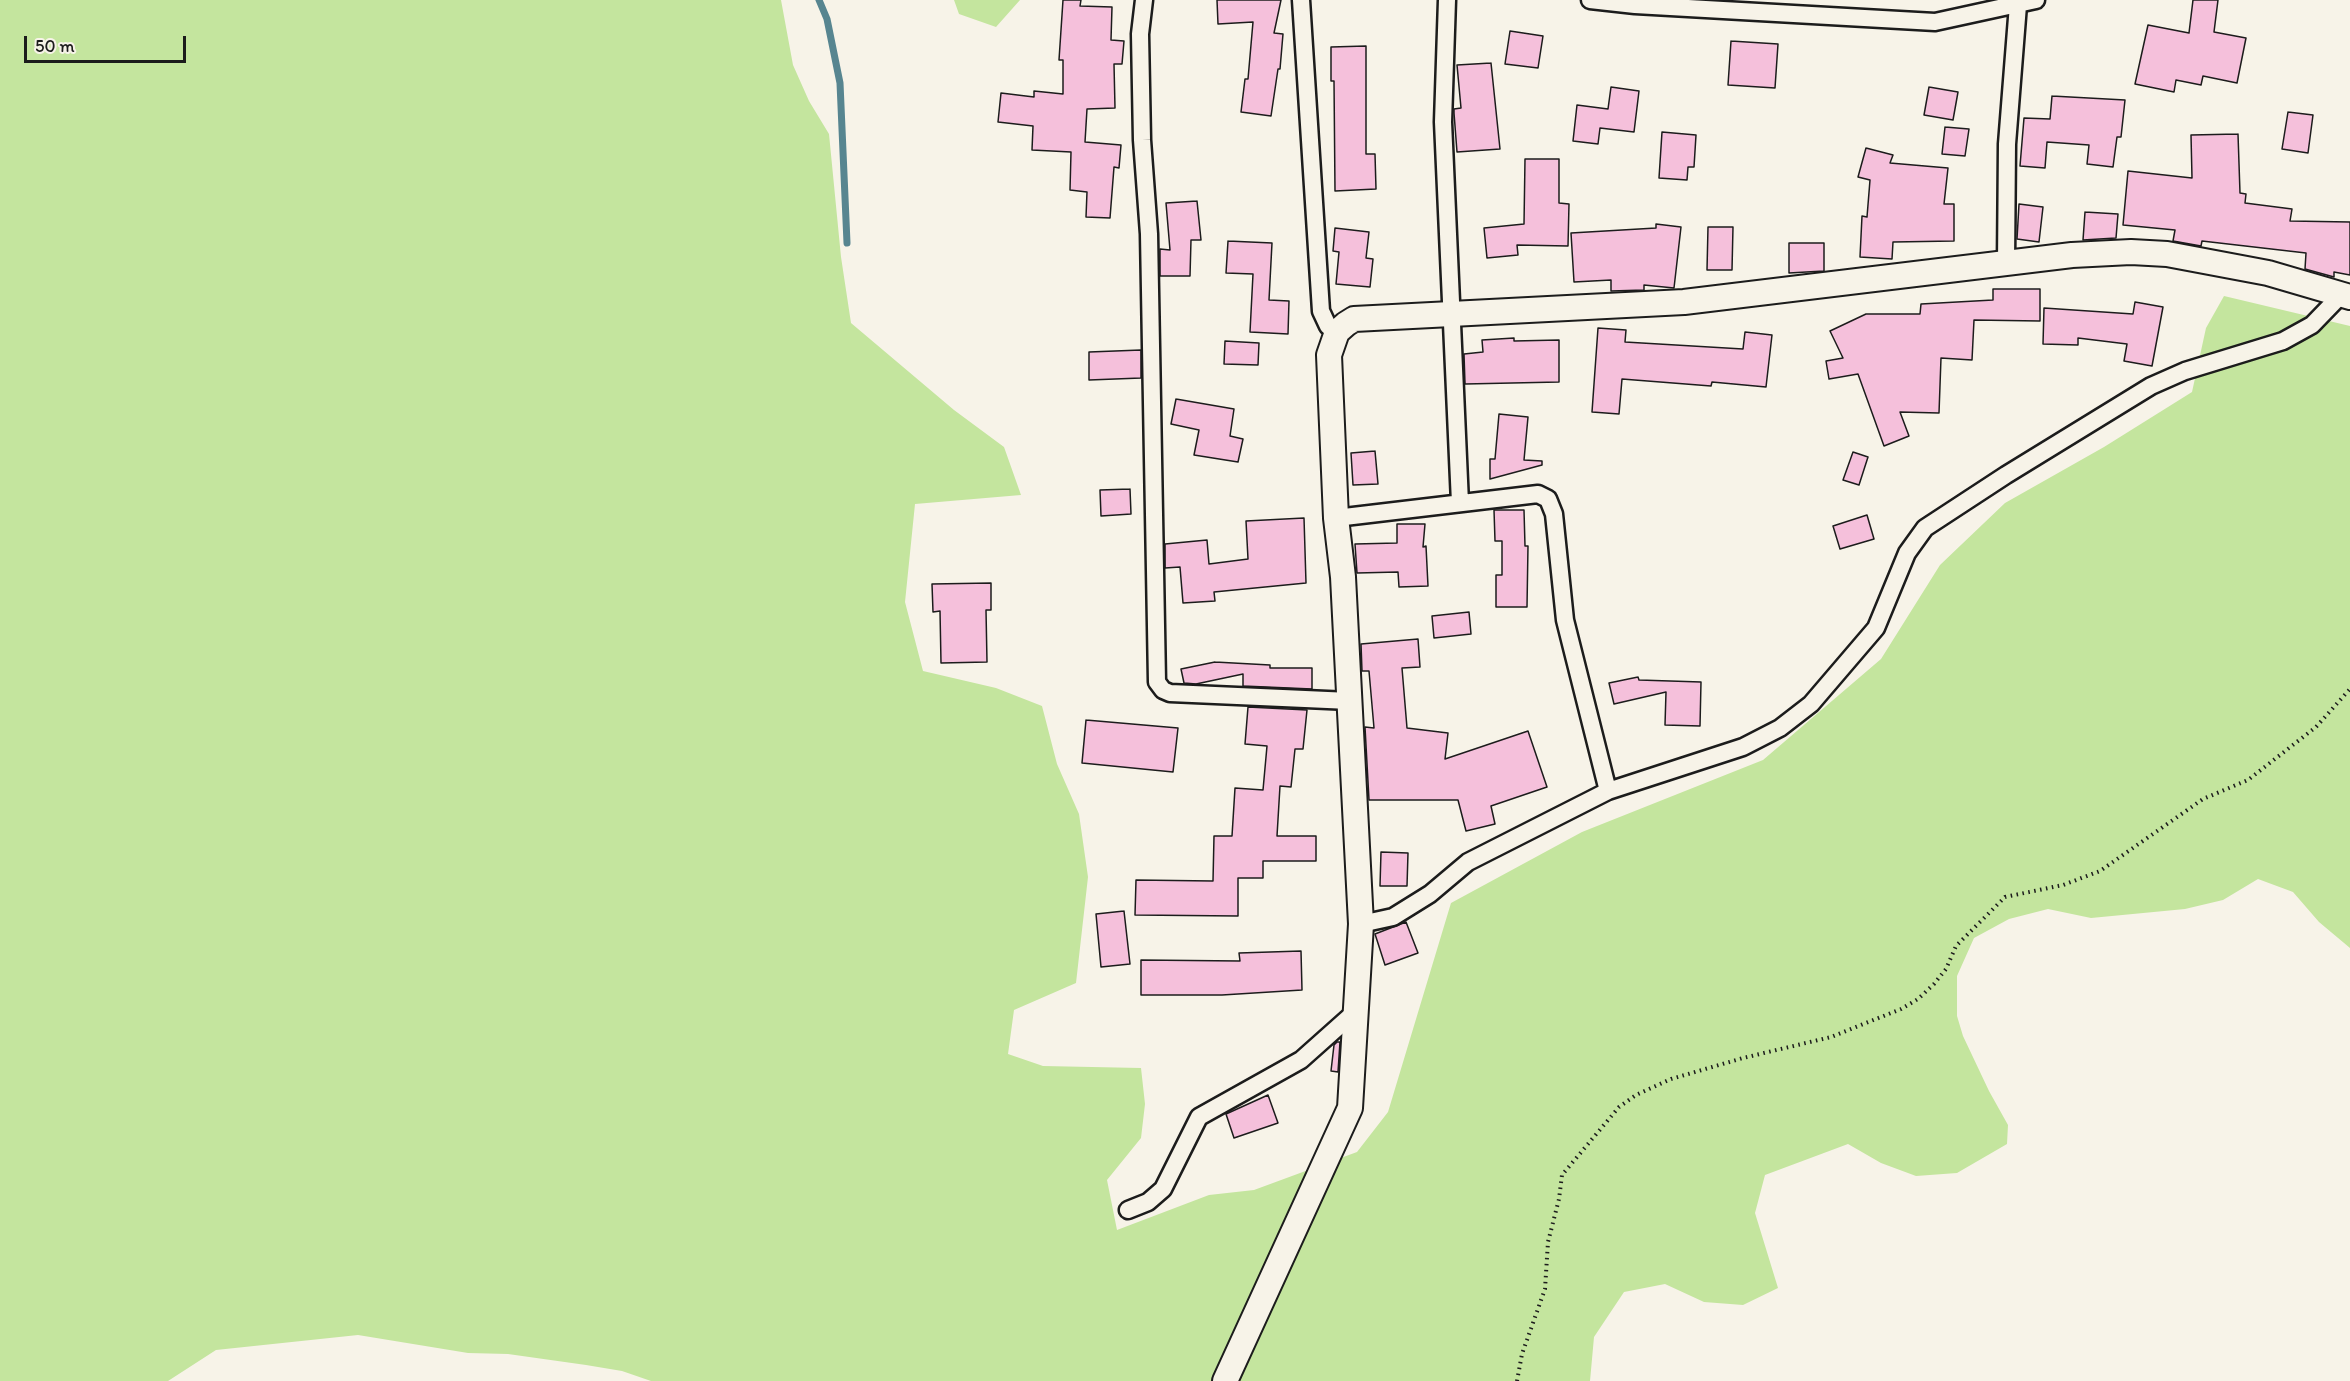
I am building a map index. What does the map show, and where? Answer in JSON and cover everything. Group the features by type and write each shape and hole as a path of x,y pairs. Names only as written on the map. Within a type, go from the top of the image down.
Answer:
{"main road":[{"path":"1225,1381 1348,1114 1361,924 1343,577 1336,518 1329,355 1337,332 1354,319 1684,302 2084,255 2168,254 2268,273 2346,296"}],"street":[{"path":"1144,0 1140,34 1142,140 1149,234 1157,682 1163,690 1170,693 1350,701"},
{"path":"1301,0 1320,311 1328,326 1337,332"},
{"path":"1447,0 1443,122 1460,503"},
{"path":"1590,0 1635,5 1935,22 2036,0"},
{"path":"2006,263 2007,144 2018,5"},
{"path":"1361,924 1393,916 1430,894 1468,862 1608,791 1743,747 1780,728 1811,704 1876,628 1907,553 1926,528 2006,475 2151,386 2185,371 2283,341 2312,325 2346,296"},
{"path":"1336,518 1538,494 1548,499 1552,507 1566,620 1608,791"},
{"path":"1128,1210 1148,1202 1163,1189 1199,1117 1300,1060 1356,1011"}],"path":[{"path":"1517,1381 1522,1354 1545,1289 1548,1242 1559,1199 1562,1175 1619,1107 1636,1095 1671,1079 1743,1058 1831,1037 1910,1004 1934,984 1946,969 1956,946 2005,897 2063,885 2100,871 2204,800 2247,780 2316,727 2350,689"}],"green space":[{"path":"0,0 781,0 793,65 809,101 829,134 841,257 851,323 954,410 1004,447 1021,495 915,504 905,602 923,671 996,688 1042,706 1057,764 1079,814 1088,877 1076,983 1014,1010 1008,1054 1043,1066 1141,1068 1145,1104 1141,1138 1107,1180 1117,1230 1209,1195 1254,1190 1357,1152 1388,1112 1451,903 1582,832 1763,760 1881,659 1940,565 2005,503 2104,447 2192,392 2206,328 2224,296 2350,326 2350,948 2319,922 2293,892 2258,879 2223,900 2185,909 2091,918 2048,909 2009,919 1974,938 1957,976 1957,1016 1963,1036 2008,1125 2007,1144 1957,1173 1916,1176 1881,1163 1848,1144 1765,1175 1755,1213 1778,1288 1743,1305 1704,1302 1665,1284 1624,1292 1594,1337 1590,1381 651,1381 622,1371 586,1365 508,1354 468,1353 358,1335 216,1350 168,1381 0,1381"},
{"path":"954,0 1020,0 996,27 959,14"}],"building":[{"path":"1063,0 1081,0 1080,6 1112,7 1111,40 1124,41 1122,64 1114,64 1115,108 1087,109 1085,142 1121,145 1119,168 1114,167 1110,218 1086,217 1087,192 1070,190 1071,152 1032,150 1033,126 998,122 1001,93 1034,97 1034,91 1063,94 1063,60 1059,60"},
{"path":"1217,0 1281,0 1274,33 1283,34 1280,69 1278,69 1271,116 1241,112 1245,79 1248,79 1253,22 1218,24"},
{"path":"2193,0 2218,0 2214,32 2246,38 2237,83 2203,76 2201,85 2176,80 2174,92 2135,84 2148,25 2189,33"},
{"path":"1510,31 1543,36 1538,68 1505,64"},
{"path":"1731,41 1778,44 1775,88 1728,85"},
{"path":"1366,46 1366,154 1375,154 1376,189 1335,191 1334,81 1331,81 1331,47"},
{"path":"1491,63 1500,149 1457,152 1454,109 1461,108 1457,65"},
{"path":"1611,87 1639,91 1634,132 1600,128 1598,144 1573,141 1577,105 1608,109"},
{"path":"1929,87 1958,92 1953,120 1924,115"},
{"path":"2052,96 2125,100 2121,137 2117,137 2113,167 2087,164 2089,145 2047,142 2045,168 2020,166 2024,118 2050,119"},
{"path":"2288,112 2313,115 2308,153 2282,149"},
{"path":"1945,127 1969,129 1965,156 1942,154"},
{"path":"1662,132 1696,135 1694,167 1688,167 1687,180 1659,178"},
{"path":"2238,134 2240,193 2246,194 2245,203 2292,209 2290,221 2350,222 2350,275 2334,272 2334,277 2305,269 2306,253 2202,241 2201,246 2173,241 2175,230 2123,225 2128,171 2192,178 2191,135"},
{"path":"1866,148 1893,155 1890,163 1948,168 1944,204 1954,204 1954,241 1893,242 1892,259 1860,257 1862,216 1867,217 1870,180 1858,177"},
{"path":"1525,159 1559,159 1559,203 1569,204 1568,246 1517,245 1518,255 1487,258 1484,228 1524,224"},
{"path":"1197,201 1201,240 1191,240 1190,276 1160,276 1160,249 1170,250 1166,203"},
{"path":"2019,204 2043,207 2039,242 2017,239"},
{"path":"2085,212 2118,214 2116,238 2083,240"},
{"path":"1656,224 1681,227 1674,288 1644,285 1644,290 1611,291 1611,280 1574,282 1571,233 1656,228"},
{"path":"1708,227 1733,227 1732,270 1707,270"},
{"path":"1335,228 1369,232 1366,258 1373,259 1370,287 1336,284 1339,252 1333,251"},
{"path":"1228,241 1272,243 1269,300 1289,301 1288,334 1250,332 1253,274 1226,273"},
{"path":"1789,243 1824,243 1824,271 1789,273"},
{"path":"1993,289 2040,289 2040,321 1974,320 1972,360 1941,358 1939,413 1900,412 1909,436 1884,446 1858,374 1829,379 1826,361 1843,358 1830,331 1866,314 1920,314 1921,304 1993,300"},
{"path":"2135,302 2163,307 2152,366 2124,361 2127,344 2078,338 2078,345 2043,344 2044,308 2133,314"},
{"path":"1598,328 1626,330 1625,342 1743,349 1745,332 1772,335 1766,387 1712,382 1711,386 1622,379 1619,414 1592,412"},
{"path":"1514,338 1514,341 1559,340 1559,382 1465,384 1464,354 1483,352 1482,340"},
{"path":"1225,341 1259,343 1258,365 1224,364"},
{"path":"1141,350 1141,378 1089,380 1089,352"},
{"path":"1176,399 1234,409 1230,436 1243,439 1238,462 1194,455 1199,430 1171,424"},
{"path":"1499,414 1528,417 1524,460 1542,461 1542,465 1490,479 1490,459 1495,459"},
{"path":"1375,451 1378,484 1353,485 1351,453"},
{"path":"1853,452 1868,457 1859,485 1843,480"},
{"path":"1130,489 1131,514 1101,516 1100,490"},
{"path":"1494,510 1524,510 1525,546 1528,546 1527,607 1496,607 1496,575 1502,575 1502,541 1495,541"},
{"path":"1867,515 1874,539 1840,549 1833,526"},
{"path":"1304,518 1306,583 1214,592 1215,601 1183,603 1180,567 1165,568 1165,544 1207,540 1209,564 1248,559 1246,521"},
{"path":"1397,524 1425,524 1423,547 1426,546 1428,586 1399,587 1398,572 1357,573 1355,544 1397,543"},
{"path":"991,583 991,610 986,610 987,662 941,663 940,611 933,612 932,584"},
{"path":"1469,612 1471,634 1434,638 1432,616"},
{"path":"1418,639 1420,667 1402,668 1407,728 1448,733 1445,759 1528,731 1547,787 1491,806 1495,824 1466,831 1458,800 1369,800 1365,727 1374,728 1369,671 1362,671 1361,644"},
{"path":"1215,662 1270,665 1270,668 1312,668 1312,689 1243,686 1243,674 1196,684 1184,683 1181,669"},
{"path":"1638,677 1639,680 1701,682 1700,726 1665,725 1666,692 1614,704 1609,683"},
{"path":"1248,707 1307,710 1303,749 1295,749 1291,787 1280,786 1277,836 1316,836 1316,861 1263,861 1263,878 1238,878 1238,916 1135,915 1136,880 1213,881 1214,836 1232,836 1235,788 1263,790 1267,746 1245,744"},
{"path":"1086,720 1178,728 1173,772 1082,763"},
{"path":"1381,852 1408,853 1407,886 1380,886"},
{"path":"1124,911 1130,964 1101,967 1096,914"},
{"path":"1406,922 1418,953 1385,965 1375,934"},
{"path":"1301,951 1302,990 1222,995 1141,995 1141,960 1240,961 1239,953"},
{"path":"1340,1042 1338,1072 1331,1071 1334,1045"},
{"path":"1268,1095 1278,1123 1234,1138 1226,1114"}],"waterway":[{"path":"819,0 827,19 840,83 847,243"}]}
